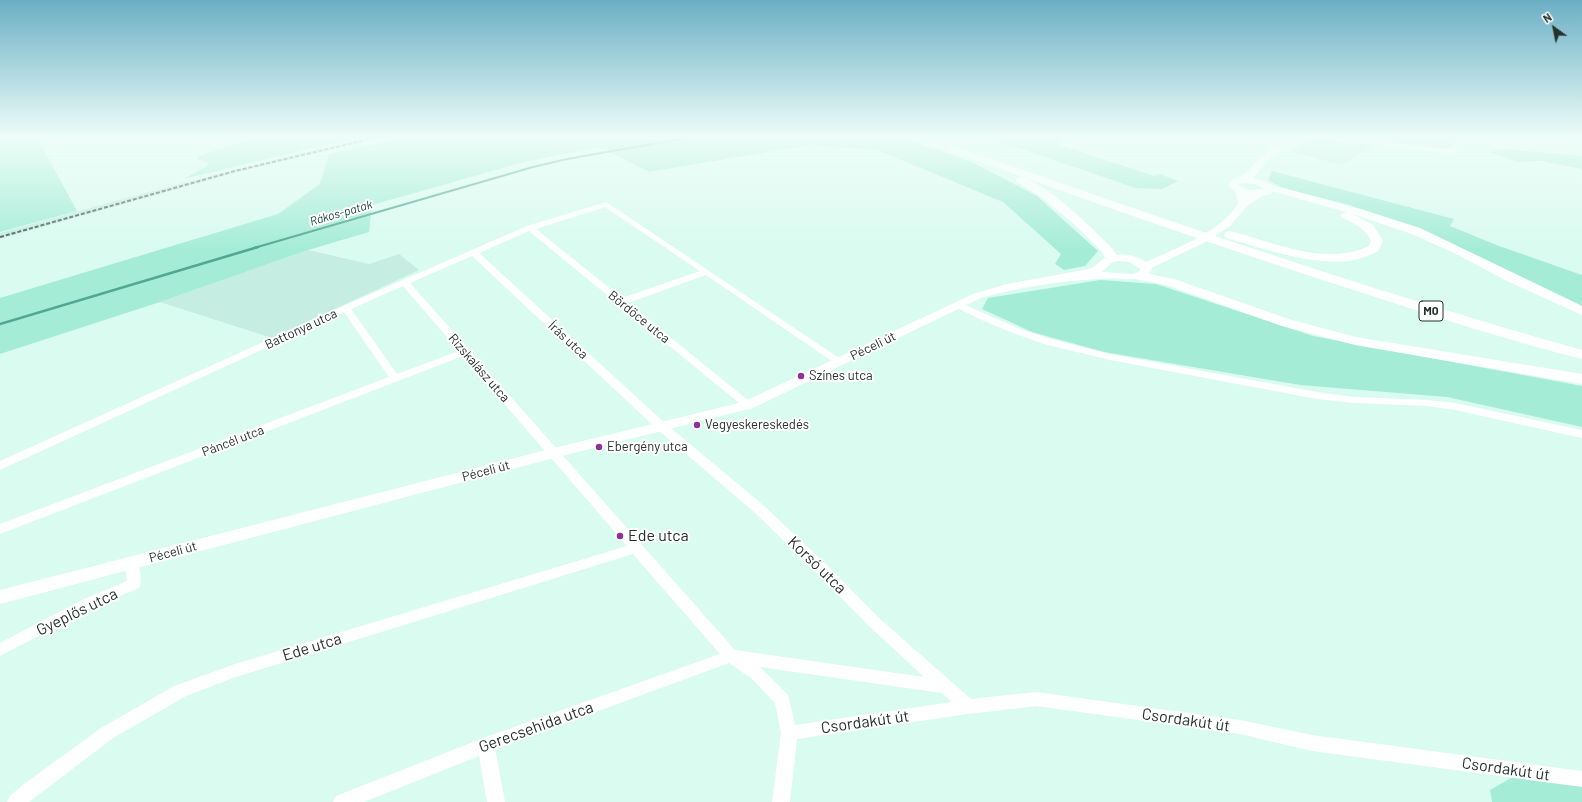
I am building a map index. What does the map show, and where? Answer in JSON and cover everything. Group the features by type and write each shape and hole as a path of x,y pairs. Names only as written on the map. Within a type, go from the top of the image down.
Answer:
{"highway":[{"path":"1010,174 1041,192 1064,210 1110,254 1108,262"},
{"name":"M0","path":"1029,174 1285,260 1412,305 1582,355"},
{"name":"M0","path":"1043,174 1144,212 1209,230 1285,260 1582,344"},
{"path":"1209,230 1295,253 1336,258 1363,254 1374,248 1376,245 1376,241 1371,231 1349,216 1264,189"},
{"path":"1264,189 1363,213 1416,232 1458,250 1582,311"},
{"path":"1143,271 1169,282 1287,323 1356,341 1582,379"}],"main road":[{"path":"1243,204 1242,195 1233,185 1234,183 1250,177 1252,174"},
{"path":"1258,174 1258,178 1264,189"},
{"path":"1243,180 1264,189"},
{"path":"1238,189 1250,193 1264,189"},
{"path":"1059,279 1101,275 1120,275 1143,271 1198,242 1226,224 1240,210 1243,204 1264,189"},
{"path":"1059,279 1097,270 1108,262 1120,258 1150,258 1182,250"},
{"path":"1132,259 1143,271"},
{"path":"1108,262 1110,271 1120,275"},
{"name":"Péceli út","path":"0,597 554,453 748,405 958,305 994,290 1059,279"}],"street":[{"name":"Battonya utca","path":"0,466 346,308 530,228 606,204 707,272"},
{"name":"Bördöce utca","path":"530,228 748,405"},
{"name":"Írás utca","path":"474,253 662,426"},
{"path":"620,302 707,272 840,362"},
{"name":"Rizskalász utca","path":"405,283 554,453"},
{"path":"958,305 1020,333 1074,349 1116,358 1312,394 1354,400 1434,404 1466,408 1582,434"},
{"path":"346,308 395,379"},
{"name":"Páncél utca","path":"0,530 465,352"},
{"name":"Korsó utca","path":"662,426 758,508 821,568 874,622 968,707"},
{"path":"554,453 635,548 731,656 757,673 782,700 789,733 780,802"},
{"name":"Ede utca","path":"16,802 107,733 180,691 243,669 635,548"},
{"name":"Gyeplős utca","path":"0,650 89,604 134,584 131,562"},
{"path":"731,656 946,687"},
{"name":"Gerecsehida utca","path":"342,802 486,745 731,656"},
{"name":"Csordakút út","path":"789,733 968,707 1036,699 1240,727 1312,743 1582,779"},
{"path":"486,745 496,802"}],"shaded area":[{"path":"217,174 229,174 0,239 0,233"},
{"path":"308,250 369,264 399,254 419,270 272,338 160,302"}],"green space":[{"path":"0,174 57,174 77,211 0,232"},
{"path":"191,174 202,174 183,179"},
{"path":"323,174 480,174 372,205 369,232 308,250 160,302 0,354 0,298 278,214 320,184"},
{"path":"936,174 996,174 1037,196 1098,251 1085,266 1064,270 1055,264 1061,254 1003,202"},
{"path":"1096,174 1149,174 1154,176 1161,174 1178,181 1162,189 1136,188"},
{"path":"1270,174 1285,174 1454,219 1450,226 1499,246 1582,275 1582,306 1419,228 1346,204 1282,188 1268,180"},
{"path":"1100,280 1156,284 1313,336 1582,386 1582,427 1447,397 1300,385 1104,352 1032,332 982,309 988,298"},
{"path":"1511,778 1538,778 1582,783 1582,802 1492,802 1490,790"}],"waterway":[{"name":"Rákos-patak","path":"254,248 507,174"},
{"name":"Rákos-patak","path":"0,324 258,247"}],"railway":[{"path":"0,237 223,174"}],"place":[{"name":"Színes utca","path":"801,376"},
{"name":"Vegyeskereskedés","path":"697,425"},
{"name":"Ebergény utca","path":"599,447"},
{"name":"Ede utca","path":"620,536"}]}
